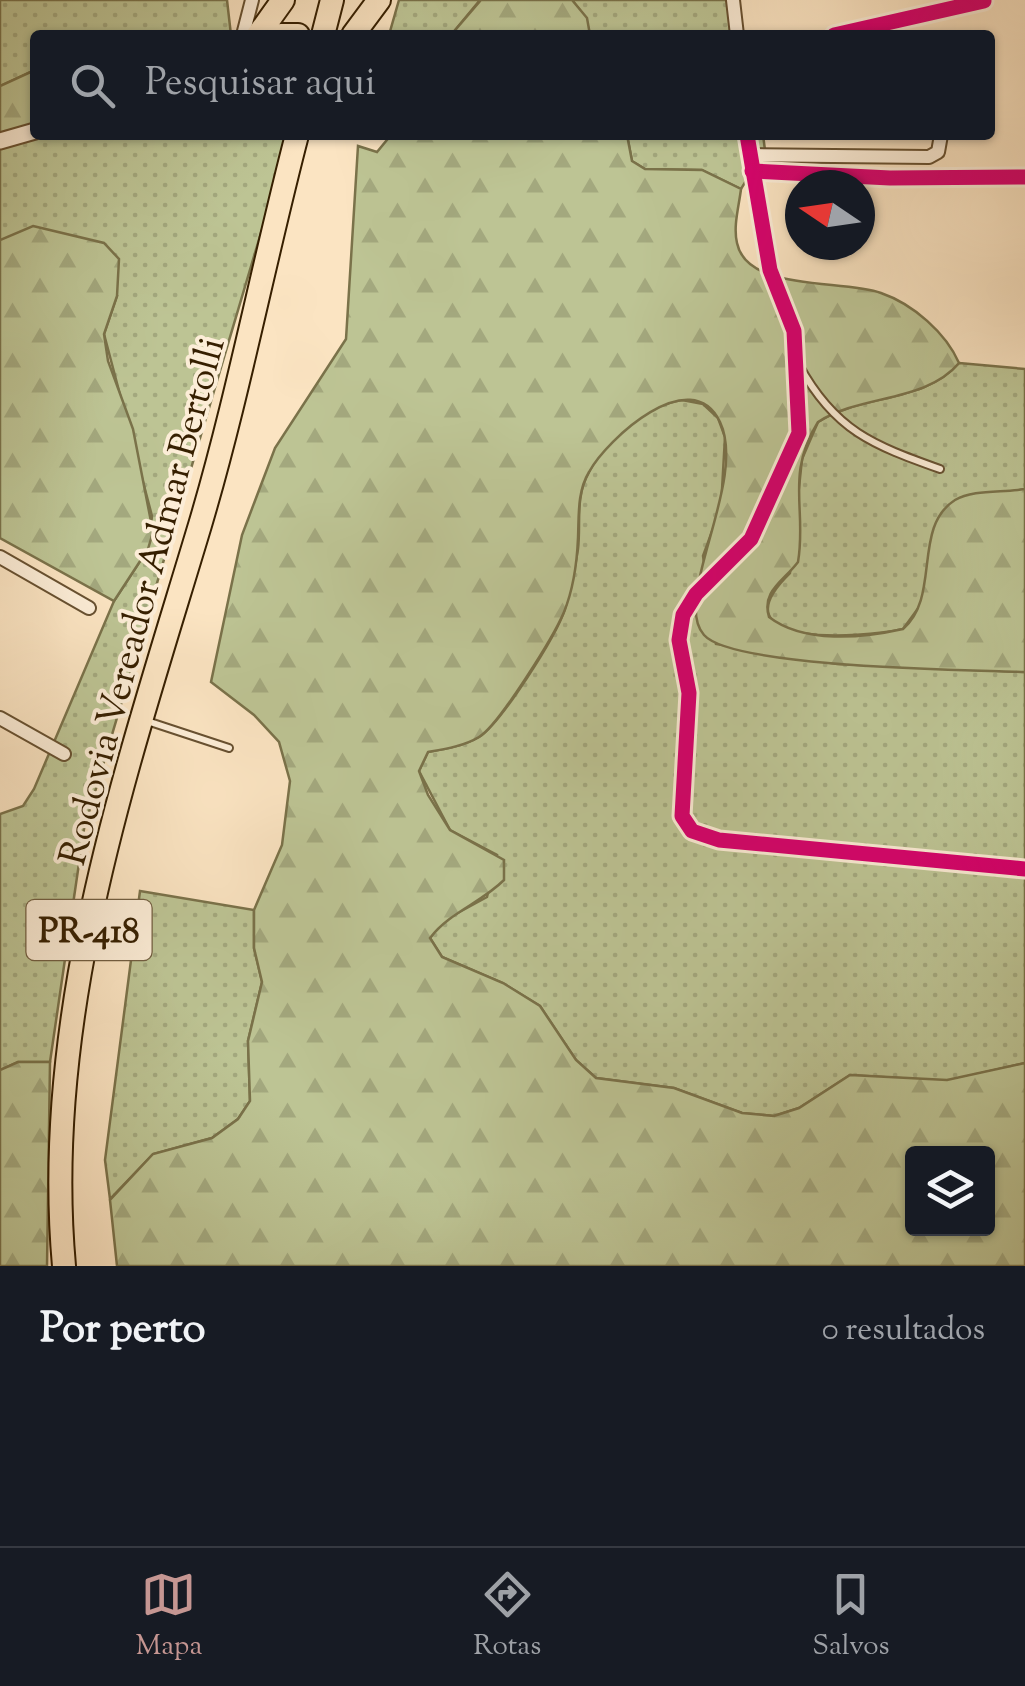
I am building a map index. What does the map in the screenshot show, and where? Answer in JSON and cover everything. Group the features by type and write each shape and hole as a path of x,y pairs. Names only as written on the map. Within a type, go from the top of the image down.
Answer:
{"highway":[{"path":"262,30 284,0"},
{"path":"324,30 332,0"},
{"path":"357,30 379,0"},
{"path":"284,186 280,171 287,140"},
{"name":"Rodovia Vereador Admar Bertolli","path":"64,1266 60,1218 62,1089 80,968 141,719 224,438 296,140"},
{"path":"284,186 292,177 303,140"}],"street":[{"path":"244,30 252,0"},
{"path":"733,0 736,30"},
{"path":"861,30 925,18 984,1"},
{"path":"925,18 926,30"},
{"path":"0,140 30,132"},
{"path":"748,140 770,270 794,331 798,433 751,539 696,594 683,615 679,640 689,692 682,816 692,831 719,840 1025,869"},
{"path":"749,155 929,156 938,152 940,140"},
{"path":"752,171 890,178 1025,177"},
{"path":"0,557 89,608"},
{"path":"0,718 64,754"}],"lane":[{"path":"798,364 817,398 840,423 881,448 940,469"},
{"path":"141,719 229,748"}],"green space":[{"path":"0,0 227,0 230,30 30,30 30,72 0,86"},
{"path":"399,0 480,0 455,30 390,30"},
{"path":"481,0 572,0 587,18 589,30 455,30"},
{"path":"572,0 726,0 741,30 589,30 586,18"},
{"path":"30,72 30,135 0,149 0,86"},
{"path":"30,135 30,140 289,140 84,829 50,1062 18,1062 0,1070 0,814 23,806 34,789 114,601 148,549 152,516 104,334 117,296 0,240 0,149"},
{"path":"387,140 628,140 632,161 645,169 702,170 741,189 737,243 744,259 758,270 798,281 881,293 905,304 946,341 959,363 945,376 911,392 853,407 818,422 802,459 798,562 771,593 769,617 783,626 816,635 870,635 903,629 921,599 934,527 942,512 955,500 971,494 1025,489 1025,672 804,661 724,646 704,635 696,618 697,595 725,475 726,447 720,422 707,406 690,400 650,412 613,442 585,480 576,566 567,603 512,699 479,737 428,752 419,771 428,795 450,830 504,860 504,880 430,938 442,957 503,983 540,1006 576,1060 596,1078 674,1088 742,1113 774,1116 799,1108 850,1075 947,1080 1025,1063 1025,1266 117,1266 110,1200 153,1154 212,1138 238,1119 250,1101 248,1041 262,982 254,948 254,910 282,845 290,781 279,742 254,715 211,682 242,535 275,448 346,339 358,146 377,152"},
{"path":"628,140 764,140 765,150 741,189 702,170 645,169 632,161"},
{"path":"33,226 104,243 119,259 117,296 104,334 108,361 133,429 153,532 148,549 114,601 0,538 0,240"},
{"path":"959,363 1025,369 1025,489 1005,493 932,543 922,603 903,629 829,635 802,633 781,626 769,615 771,598 790,573 802,459 818,422 853,407 929,385"},
{"path":"682,400 703,404 718,418 725,437 721,507 703,556 716,644 837,664 1025,672 1025,1063 947,1081 850,1075 799,1108 774,1116 742,1113 674,1088 596,1078 576,1060 540,1006 503,983 442,957 430,938 443,921 487,897 497,855 450,830 419,771 428,752 467,743 489,728 514,697 551,638 569,595 578,549 581,492 595,462 616,437 641,417"},
{"path":"140,891 254,910 254,948 262,982 248,1041 250,1101 238,1119 212,1138 153,1154 110,1199 105,1160"},
{"path":"18,1062 50,1062 47,1266 0,1266 0,1070"}],"cycle path":[{"path":"856,30 984,1"},
{"path":"748,140 770,270 794,331 799,433 751,539 696,594 683,615 679,640 689,693 682,816 692,831 719,840 1025,869"},
{"path":"752,171 890,178 1025,177"}]}
